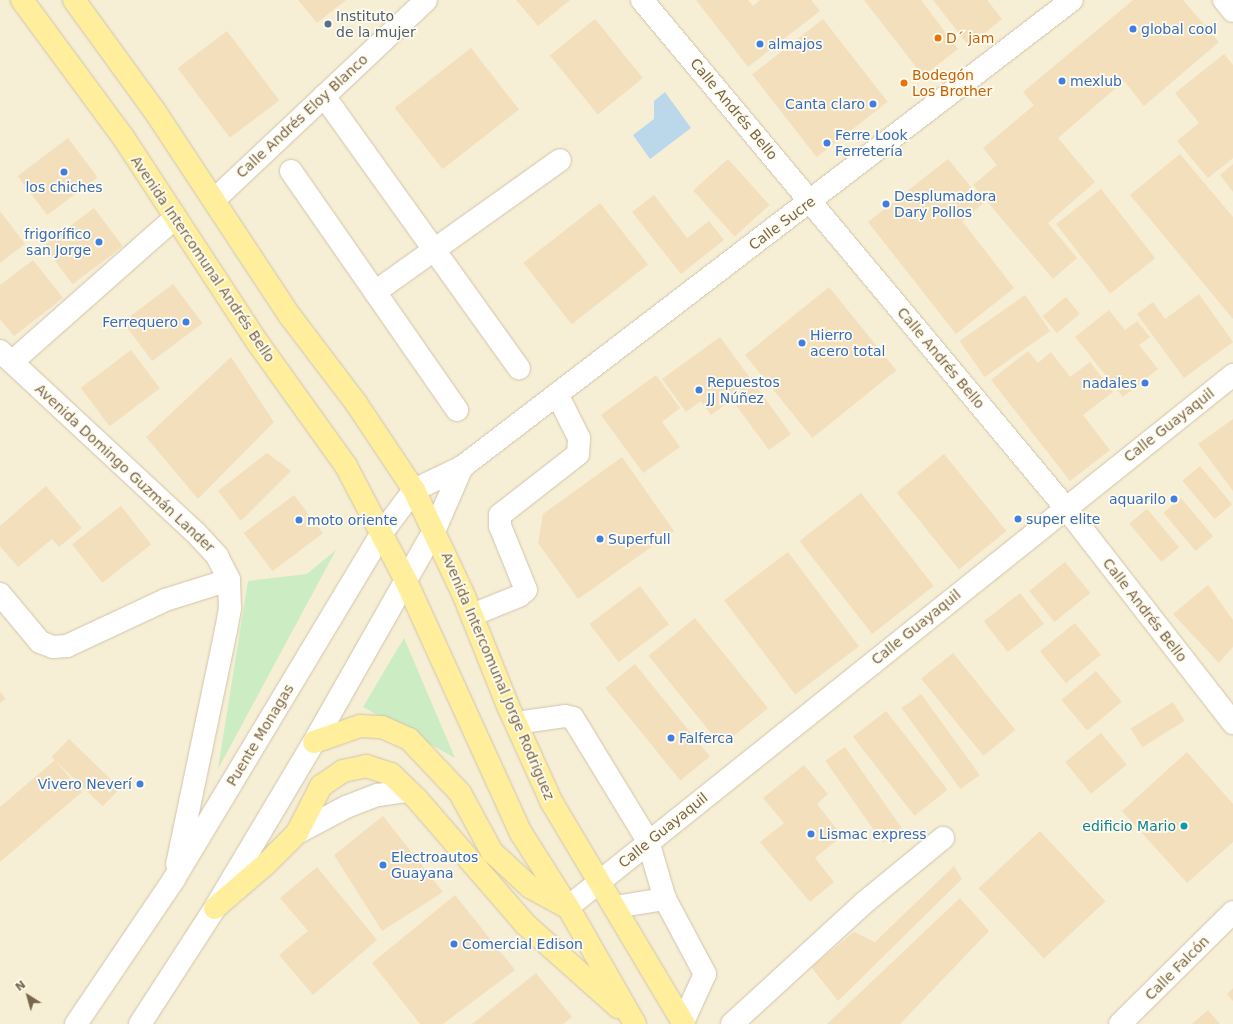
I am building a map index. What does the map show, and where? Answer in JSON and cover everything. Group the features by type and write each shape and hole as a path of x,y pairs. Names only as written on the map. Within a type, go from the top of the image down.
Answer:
{"main road":[{"name":"Avenida Intercomunal Andrés Bello","path":"22,0 122,137 258,343 346,466 378,529"},
{"path":"74,0 154,110 290,316 356,403 414,490"},
{"name":"Avenida Intercomunal Jorge Rodriguez","path":"414,490 434,529 472,615 516,723 551,801 600,881 683,1023"},
{"path":"378,529 406,581 521,833 568,907 634,1022"},
{"path":"314,742 360,726 382,727 409,739 460,793 492,852 530,887 568,907"},
{"path":"215,908 266,864 297,833 321,786 343,771 366,766 391,774 408,791 525,924 634,1022"}],"street":[{"name":"Calle Andrés Eloy Blanco","path":"214,200 426,0"},
{"name":"Calle Andrés Bello","path":"642,0 811,201 1065,508 1233,723"},
{"name":"Calle Sucre","path":"491,443 811,201 1072,0"},
{"path":"1224,0 1233,11"},
{"path":"324,96 519,368"},
{"path":"375,292 560,160"},
{"path":"291,171 457,410"},
{"path":"6,356 175,218"},
{"name":"Avenida Domingo Guzmán Lander","path":"6,356 195,532 217,556 229,580 230,608 174,879"},
{"name":"Calle Guayaquil","path":"568,907 648,841 1233,375"},
{"path":"472,615 519,596 526,590 500,526 500,515 578,454 579,438 557,394"},
{"name":"Puente Monagas","path":"76,1024 174,879 378,529 414,490 462,467 491,443"},
{"name":"Puente Monagas","path":"140,1024 215,908 314,742 434,529 462,467"},
{"path":"0,594 40,642 53,647 67,646 165,600 229,580"},
{"path":"516,723 565,716 573,718 648,841 665,899 705,974 683,1023"},
{"path":"297,833 346,806 378,795 408,791"},
{"path":"732,1024 865,902 943,838"},
{"path":"615,907 665,899"},
{"name":"Calle Falcón","path":"1120,1024 1233,912"}],"shaded area":[{"path":"0,0 1233,0 1233,1024 0,1024"}],"green space":[{"path":"336,550 218,769 248,581 307,574"},
{"path":"404,638 455,758 363,707"}],"water":[{"path":"665,92 691,128 650,159 633,135 654,119 654,101"}],"building":[{"path":"298,0 346,0 317,23"},
{"path":"516,0 570,0 538,26"},
{"path":"696,0 748,0 753,6 760,0 811,0 820,11 748,67"},
{"path":"864,0 921,0 958,49 923,76"},
{"path":"933,0 987,0 1002,19 969,46"},
{"path":"1133,0 1183,0 1219,42 1144,106 1124,81 1058,138 1095,182 1048,223 1077,258 1053,279 973,185 997,165 983,148 1034,105 1023,92"},
{"path":"595,19 643,78 598,115 550,56"},
{"path":"823,19 888,102 817,157 752,74"},
{"path":"227,31 279,100 230,138 177,68"},
{"path":"471,48 519,109 443,169 395,108"},
{"path":"1224,54 1233,65 1233,158 1208,178 1177,141 1199,123 1175,93"},
{"path":"68,138 97,177 47,215 18,176"},
{"path":"1180,154 1233,217 1233,319 1130,195"},
{"path":"728,159 769,205 735,237 693,190"},
{"path":"948,159 984,203 962,221 1014,288 956,334 868,222"},
{"path":"1233,164 1233,192 1220,175"},
{"path":"1101,189 1155,258 1110,293 1056,224"},
{"path":"654,195 687,238 709,221 724,240 681,274 632,212"},
{"path":"600,203 648,264 572,324 524,263"},
{"path":"94,208 123,246 73,284 44,246"},
{"path":"0,211 25,244 0,263"},
{"path":"33,260 63,298 14,336 0,319 0,285"},
{"path":"173,284 202,323 152,361 123,322"},
{"path":"829,287 896,370 812,438 745,355"},
{"path":"1199,294 1233,342 1184,378 1137,314 1153,302 1165,319"},
{"path":"1025,295 1050,331 985,377 959,341"},
{"path":"1066,297 1080,314 1057,333 1043,316"},
{"path":"1109,310 1125,330 1137,321 1150,337 1139,345 1158,369 1123,397 1075,337"},
{"path":"720,337 791,434 769,450 732,400 711,415 701,401 686,412 662,379"},
{"path":"131,350 160,388 110,426 81,388"},
{"path":"1028,351 1038,363 1051,352 1070,377 1090,362 1113,392 1083,415 1110,450 1070,481 991,380"},
{"path":"231,357 274,422 198,499 146,437"},
{"path":"656,375 680,408 662,422 680,447 643,473 601,415"},
{"path":"1233,419 1233,491 1198,444"},
{"path":"267,453 291,471 241,521 218,491"},
{"path":"944,454 1006,531 959,569 897,492"},
{"path":"622,457 674,531 578,599 538,543 543,514"},
{"path":"1200,466 1232,504 1215,519 1182,481"},
{"path":"46,486 82,528 59,547 52,539 18,567 0,546 0,526"},
{"path":"861,493 934,586 872,634 800,541"},
{"path":"294,495 323,533 273,571 244,533"},
{"path":"1181,498 1213,536 1196,551 1163,513"},
{"path":"121,506 151,545 102,583 72,544"},
{"path":"1147,509 1179,547 1162,562 1129,524"},
{"path":"788,552 859,646 795,694 724,600"},
{"path":"1065,562 1090,593 1054,622 1029,591"},
{"path":"1208,585 1233,620 1233,647 1219,663 1173,614"},
{"path":"640,586 669,624 619,662 590,624"},
{"path":"1020,593 1044,624 1008,652 984,621"},
{"path":"695,618 768,708 721,746 648,656"},
{"path":"1075,623 1101,655 1066,683 1040,651"},
{"path":"953,653 1015,730 983,756 921,679"},
{"path":"635,664 710,756 680,780 605,688"},
{"path":"1096,671 1122,702 1087,731 1062,700"},
{"path":"0,692 6,699 0,703"},
{"path":"921,694 980,775 960,789 902,708"},
{"path":"1173,702 1185,721 1142,747 1131,728"},
{"path":"886,711 948,790 914,816 853,737"},
{"path":"1101,733 1127,765 1091,794 1065,762"},
{"path":"69,739 120,788 103,806 52,757"},
{"path":"845,747 902,829 883,843 825,761"},
{"name":"edificio Mario","path":"1187,752 1233,804 1233,842 1187,883 1122,811"},
{"path":"55,760 82,792 0,862 0,807"},
{"path":"804,765 828,794 817,804 842,836 815,858 834,882 810,902 760,842 784,823 763,798"},
{"path":"383,816 443,892 382,931 334,855"},
{"path":"1040,831 1105,901 1044,958 979,888"},
{"path":"954,866 962,879 838,1001 811,967 854,932 875,942"},
{"path":"317,867 377,940 313,995 279,955 308,931 280,898"},
{"path":"455,895 515,970 443,1024 420,1024 372,963"},
{"path":"960,898 989,931 900,1024 827,1024"},
{"path":"536,973 572,1017 563,1024 472,1024"},
{"path":"1233,988 1233,1001 1227,994"},
{"path":"1208,1010 1220,1024 1192,1024"}],"place":[{"name":"Instituto de la mujer","path":"328,24"},
{"name":"global cool","path":"1133,29"},
{"name":"D´ jam","path":"938,38"},
{"name":"almajos","path":"760,44"},
{"name":"mexlub","path":"1062,81"},
{"name":"Bodegón Los Brother","path":"904,83"},
{"name":"Canta claro","path":"873,104"},
{"name":"Ferre Look Ferretería","path":"827,143"},
{"name":"los chiches","path":"64,172"},
{"name":"Desplumadora Dary Pollos","path":"886,204"},
{"name":"frigorífico san Jorge","path":"99,242"},
{"name":"Ferrequero","path":"186,322"},
{"name":"Hierro acero total","path":"802,343"},
{"name":"nadales","path":"1145,383"},
{"name":"Repuestos JJ Núñez","path":"699,390"},
{"name":"aquarilo","path":"1174,499"},
{"name":"super elite","path":"1018,519"},
{"name":"moto oriente","path":"299,520"},
{"name":"Superfull","path":"600,539"},
{"name":"Falferca","path":"671,738"},
{"name":"Vivero Neverí","path":"140,784"},
{"name":"edificio Mario","path":"1184,826"},
{"name":"Lismac express","path":"811,834"},
{"name":"Electroautos Guayana","path":"383,865"},
{"name":"Comercial Edison","path":"454,944"}]}
